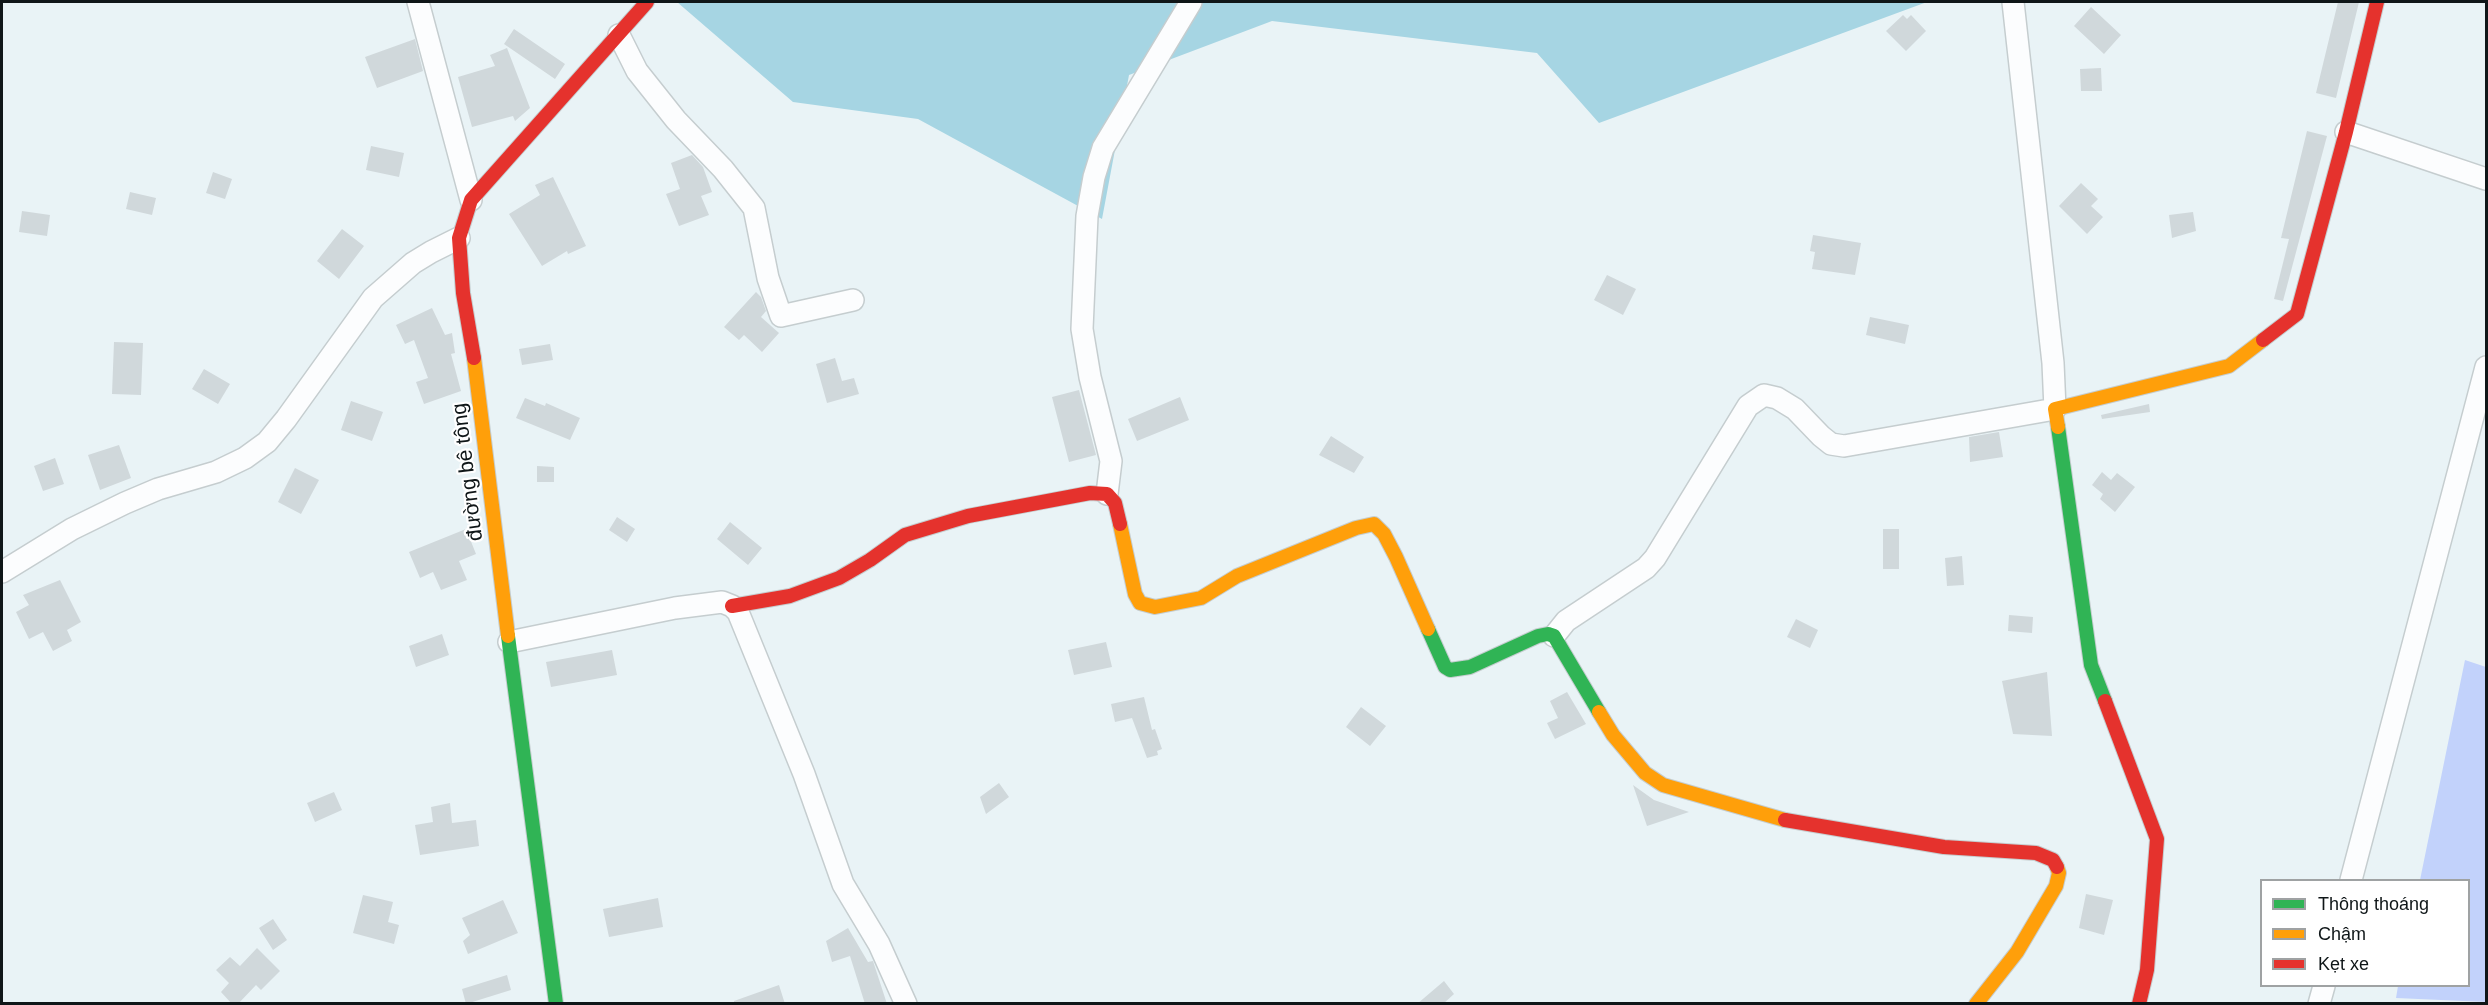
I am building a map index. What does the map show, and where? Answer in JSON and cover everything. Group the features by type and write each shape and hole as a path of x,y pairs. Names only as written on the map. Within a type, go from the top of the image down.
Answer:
{"street":[{"path":"418,2 471,200"},
{"name":"đường bê tông","path":"556,1004 508,642 480,397 463,293 459,238 471,200 647,2"},
{"path":"1107,494 1111,461 1090,377 1082,329 1089,207 1094,177 1103,148 1191,2"},
{"path":"2013,2 2053,363 2055,409 2091,665 2157,839 2147,970 2139,1004"},
{"path":"1554,636 1566,621 1646,568 1655,558 1748,406 1764,395 1777,398 1795,409 1831,444 1844,446 2055,409 2229,366 2297,314 2346,132 2377,2"},
{"path":"618,35 637,71 676,120 723,169 754,208 768,278 782,316 853,300"},
{"path":"2346,132 2487,179"},
{"path":"2,572 72,529 158,489 216,472 245,458 267,442 374,298 413,263 459,238"},
{"path":"2351,879 2487,367"},
{"path":"732,606 790,596 840,578 905,535 920,528 1026,504 1090,493 1107,494 1115,503 1136,594 1140,603 1145,606 1155,607 1201,598 1237,576 1356,528 1374,524 1384,534 1396,557 1445,667 1450,670 1470,667 1538,636 1548,634 1554,636 1613,735 1645,773 1663,785 1800,824 1944,847 2036,853 2053,860 2059,873 2056,886 2017,952 1976,1004"},
{"path":"508,642 675,608 722,602 732,606 738,612 804,774 843,884 879,944 906,1004"},
{"path":"2319,1004 2324,987"}],"shaded area":[{"path":"677,2 1927,2 1599,123 1537,53 1272,21 1129,75 1102,219 918,119 793,102"},
{"path":"2465,660 2486,667 2486,1002 2396,998 2398,987 2470,987 2470,879 2420,879"}],"building":[{"path":"2338,2 2359,2 2336,98 2316,93"},
{"path":"2091,7 2121,35 2104,54 2074,26"},
{"path":"1903,15 1907,19 1911,15 1926,31 1906,51 1886,31"},
{"path":"514,29 565,64 555,79 504,44"},
{"path":"415,39 423,71 377,88 365,57"},
{"path":"507,48 530,108 515,121 513,116 472,127 458,77 495,66 490,55"},
{"path":"2101,68 2102,91 2081,91 2080,69"},
{"path":"2307,131 2327,136 2283,301 2274,299 2289,239 2281,238"},
{"path":"371,146 404,153 399,177 366,170"},
{"path":"692,155 703,167 712,192 701,196 709,215 679,226 666,194 680,189 671,163"},
{"path":"213,172 232,179 225,199 206,193"},
{"path":"553,177 586,246 568,254 567,251 542,266 509,214 540,195 535,185"},
{"path":"2081,183 2098,199 2091,206 2103,217 2087,234 2059,206"},
{"path":"130,192 156,198 152,215 126,209"},
{"path":"22,211 50,215 47,236 19,232"},
{"path":"2193,212 2196,231 2172,238 2169,215"},
{"path":"342,229 364,246 339,279 317,261"},
{"path":"1813,235 1861,243 1855,275 1812,269 1815,252 1810,251"},
{"path":"1607,275 1636,289 1623,315 1594,300"},
{"path":"756,292 761,297 766,311 761,317 779,333 762,352 744,335 739,340 724,327"},
{"path":"432,308 445,335 452,333 455,353 451,354 461,391 424,404 416,382 428,378 414,340 405,344 396,325"},
{"path":"1870,317 1909,325 1905,344 1866,335"},
{"path":"114,342 143,343 141,395 112,394"},
{"path":"550,344 553,360 522,365 519,349"},
{"path":"835,358 842,381 854,378 859,394 827,403 816,364"},
{"path":"204,369 230,384 218,404 192,389"},
{"path":"1079,390 1096,455 1069,462 1052,397"},
{"path":"1180,397 1189,420 1137,441 1128,419"},
{"path":"525,398 545,406 546,403 580,418 570,440 516,418"},
{"path":"351,401 383,412 372,441 341,430"},
{"path":"2149,404 2150,412 2102,419 2101,415"},
{"path":"1999,432 2003,457 1970,462 1969,437"},
{"path":"1331,436 1364,457 1354,473 1319,455"},
{"path":"119,445 131,478 100,490 88,455"},
{"path":"55,458 64,484 43,491 34,466"},
{"path":"537,466 554,467 554,482 537,482"},
{"path":"295,468 319,480 301,514 278,502"},
{"path":"2102,472 2111,480 2117,473 2135,487 2115,512 2100,499 2103,494 2092,485"},
{"path":"617,517 635,529 627,542 609,530"},
{"path":"730,522 762,548 748,565 717,539"},
{"path":"466,529 476,554 459,561 467,580 441,590 433,572 420,578 409,552"},
{"path":"1883,529 1899,529 1899,569 1883,569"},
{"path":"1962,556 1964,585 1947,586 1945,558"},
{"path":"60,580 81,622 67,630 72,641 53,651 43,632 29,639 16,612 29,605 23,595"},
{"path":"2009,615 2033,617 2032,633 2008,631"},
{"path":"1796,619 1818,630 1810,648 1787,637"},
{"path":"442,634 449,655 416,667 409,646"},
{"path":"1106,642 1112,667 1074,675 1068,650"},
{"path":"612,650 617,675 551,687 546,662"},
{"path":"2047,672 2052,736 2013,734 2002,681"},
{"path":"1567,692 1586,724 1555,739 1547,723 1558,718 1550,701"},
{"path":"1144,697 1152,730 1155,729 1162,749 1157,751 1158,755 1147,758 1132,718 1115,722 1111,704"},
{"path":"1361,707 1386,726 1370,746 1346,727"},
{"path":"999,783 1009,797 986,814 980,797"},
{"path":"1633,785 1654,800 1689,812 1647,826"},
{"path":"334,792 342,810 315,822 307,803"},
{"path":"450,803 452,823 476,820 479,846 420,855 415,825 433,822 431,807"},
{"path":"2086,894 2113,900 2104,935 2079,928"},
{"path":"363,895 393,902 388,922 399,925 394,944 353,933"},
{"path":"658,898 663,927 609,937 603,909"},
{"path":"503,900 518,933 468,954 463,941 470,935 462,918"},
{"path":"273,919 287,940 273,950 259,928"},
{"path":"848,928 868,962 873,961 887,1004 865,1004 850,956 832,962 826,941"},
{"path":"257,948 280,971 261,990 256,985 238,1004 232,1004 221,992 229,983 216,970 230,957 240,966"},
{"path":"507,975 511,990 466,1004 462,989"},
{"path":"1444,981 1454,994 1443,1004 1417,1004"},
{"path":"779,985 785,1004 734,1004 734,1001"}],"traffic: fast":[{"path":"2058,427 2091,665 2105,701"},
{"path":"1428,629 1445,667 1450,670 1470,667 1538,636 1548,634 1554,636 1599,712"},
{"path":"508,636 556,1004"}],"traffic: slow":[{"path":"2058,427 2055,409 2229,366 2263,340"},
{"path":"474,358 508,636"},
{"path":"1120,524 1135,594 1140,603 1155,607 1201,598 1237,576 1356,528 1374,524 1384,534 1396,557 1428,629"},
{"path":"1599,712 1613,735 1645,773 1663,785 1785,820"},
{"path":"1976,1004 2017,952 2056,886 2059,873 2057,867"}],"traffic: jam":[{"path":"474,358 463,293 459,238 471,200 647,2"},
{"path":"2263,340 2297,314 2346,132 2377,2"},
{"path":"732,606 790,596 839,578 870,560 905,535 968,516 1090,493 1107,494 1115,503 1120,524"},
{"path":"2105,701 2157,839 2147,970 2139,1004"},
{"path":"1785,820 1944,847 2036,853 2053,860 2057,867"}]}
